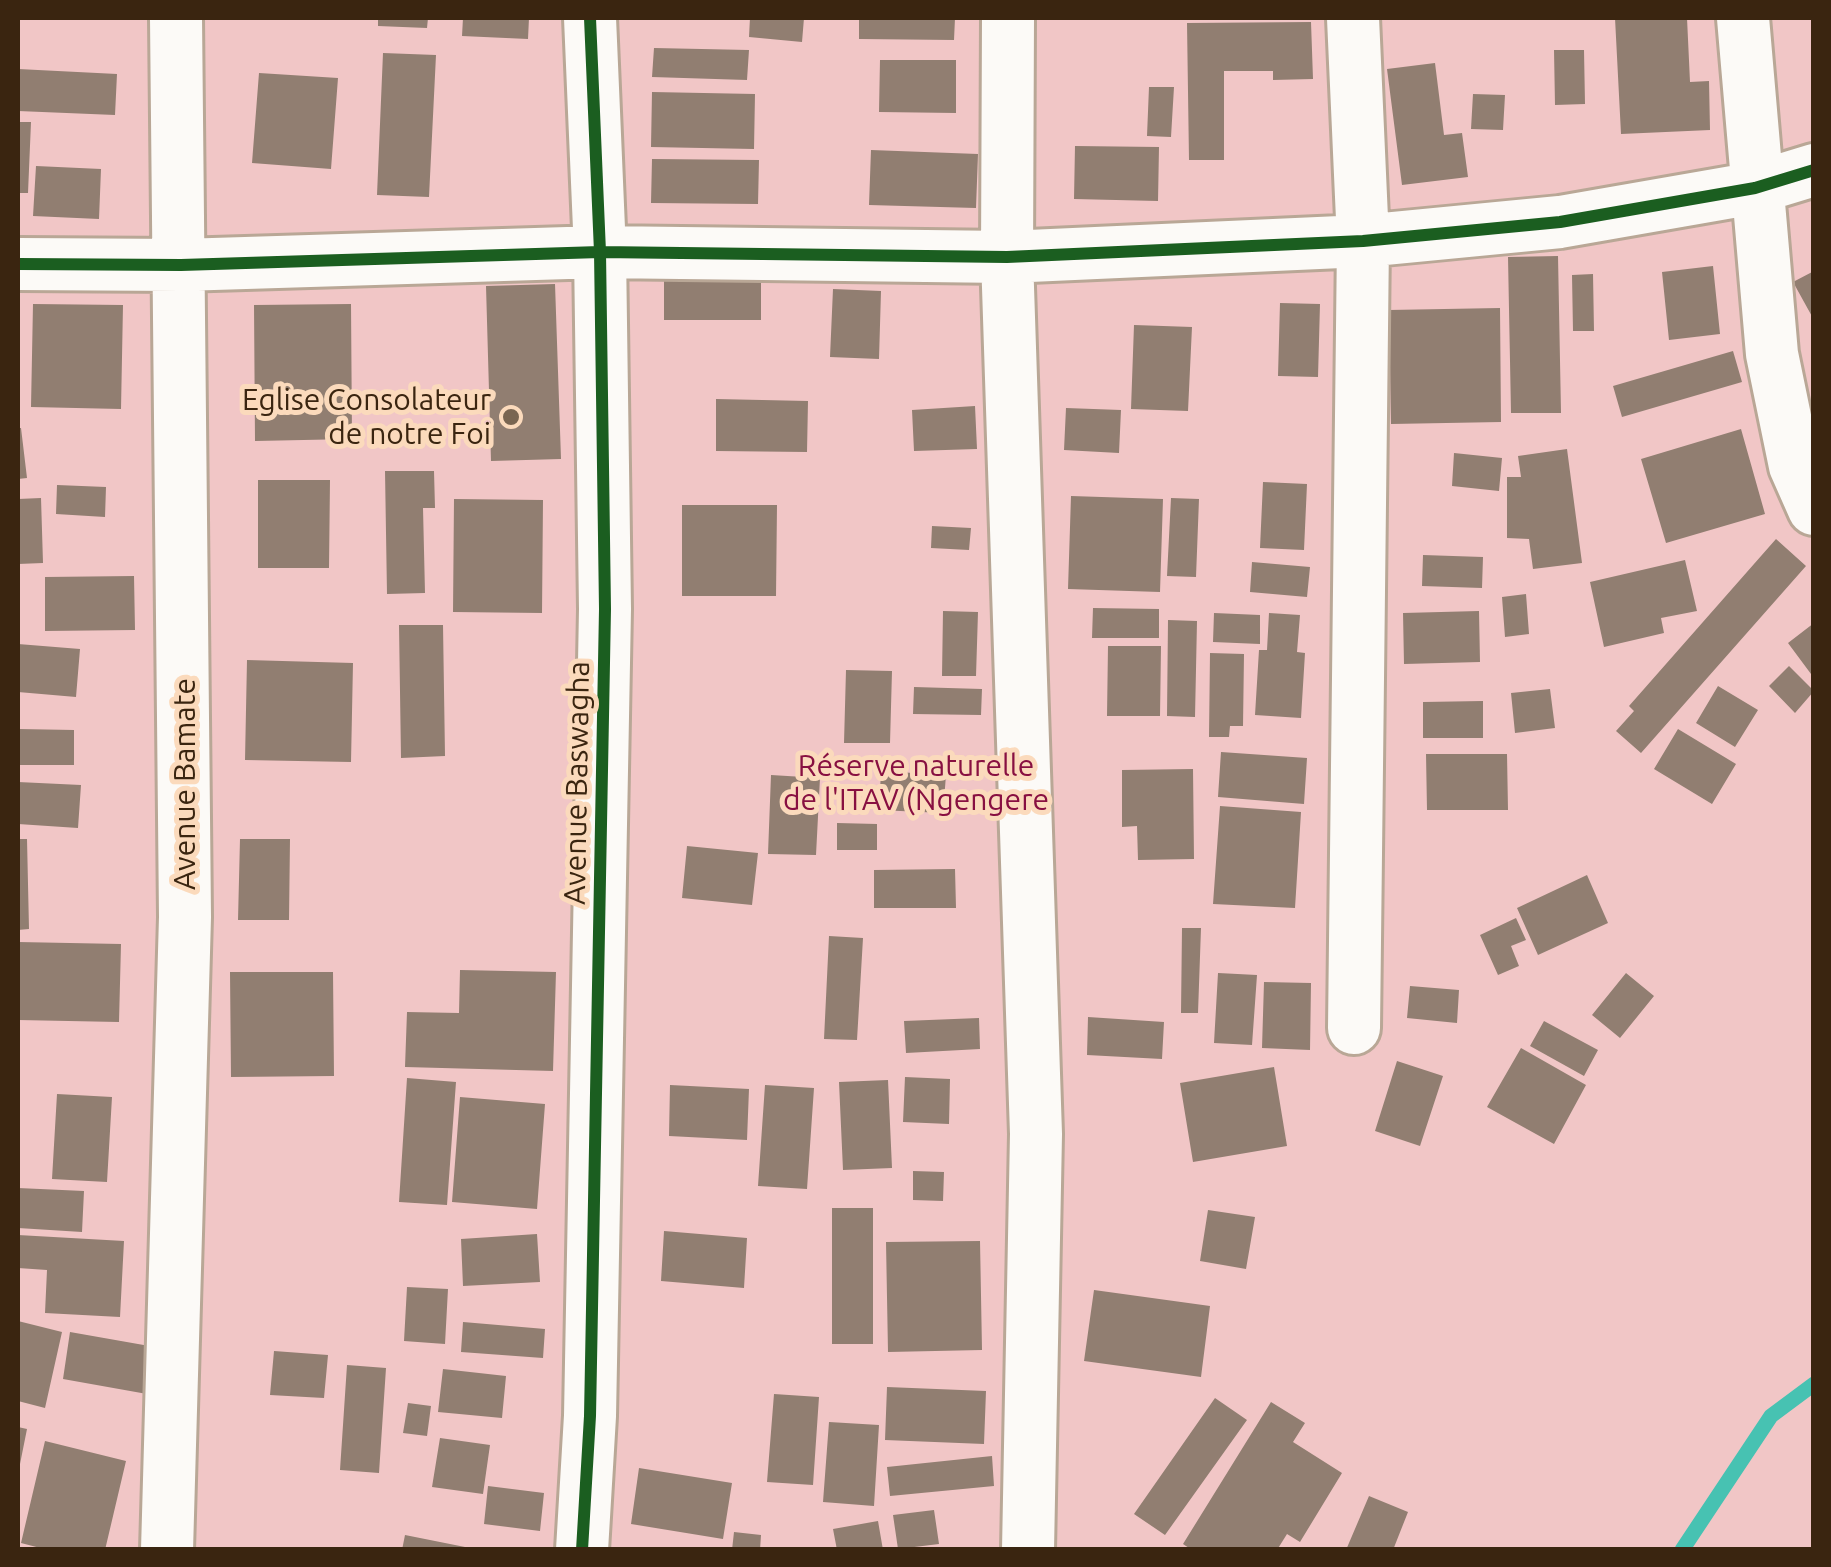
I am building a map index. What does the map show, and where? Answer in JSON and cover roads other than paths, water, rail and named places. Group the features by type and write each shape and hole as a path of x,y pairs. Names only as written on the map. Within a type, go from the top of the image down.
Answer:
{"street":[{"name":"Avenue Bamate","path":"167,1550 186,918 176,18"},
{"name":"Avenue Baswagha","path":"582,1550 590,1416 605,628 600,252 590,18"},
{"path":"1008,18 1006,258 1036,1134 1028,1550"},
{"path":"1354,18 1363,241 1354,1028"},
{"path":"1743,18 1772,354 1795,466 1814,509"},
{"path":"18,264 181,265 600,252 1006,258 1363,241 1560,222 1755,188 1814,170"}],"waterway":[{"path":"1682,1550 1771,1416 1814,1384"}],"place":[{"name":"Eglise Consolateur de notre Foi","path":"511,417"}],"park label":[{"name":"Réserve naturelle de l'ITAV (Ngengere","path":"916,783"}]}
